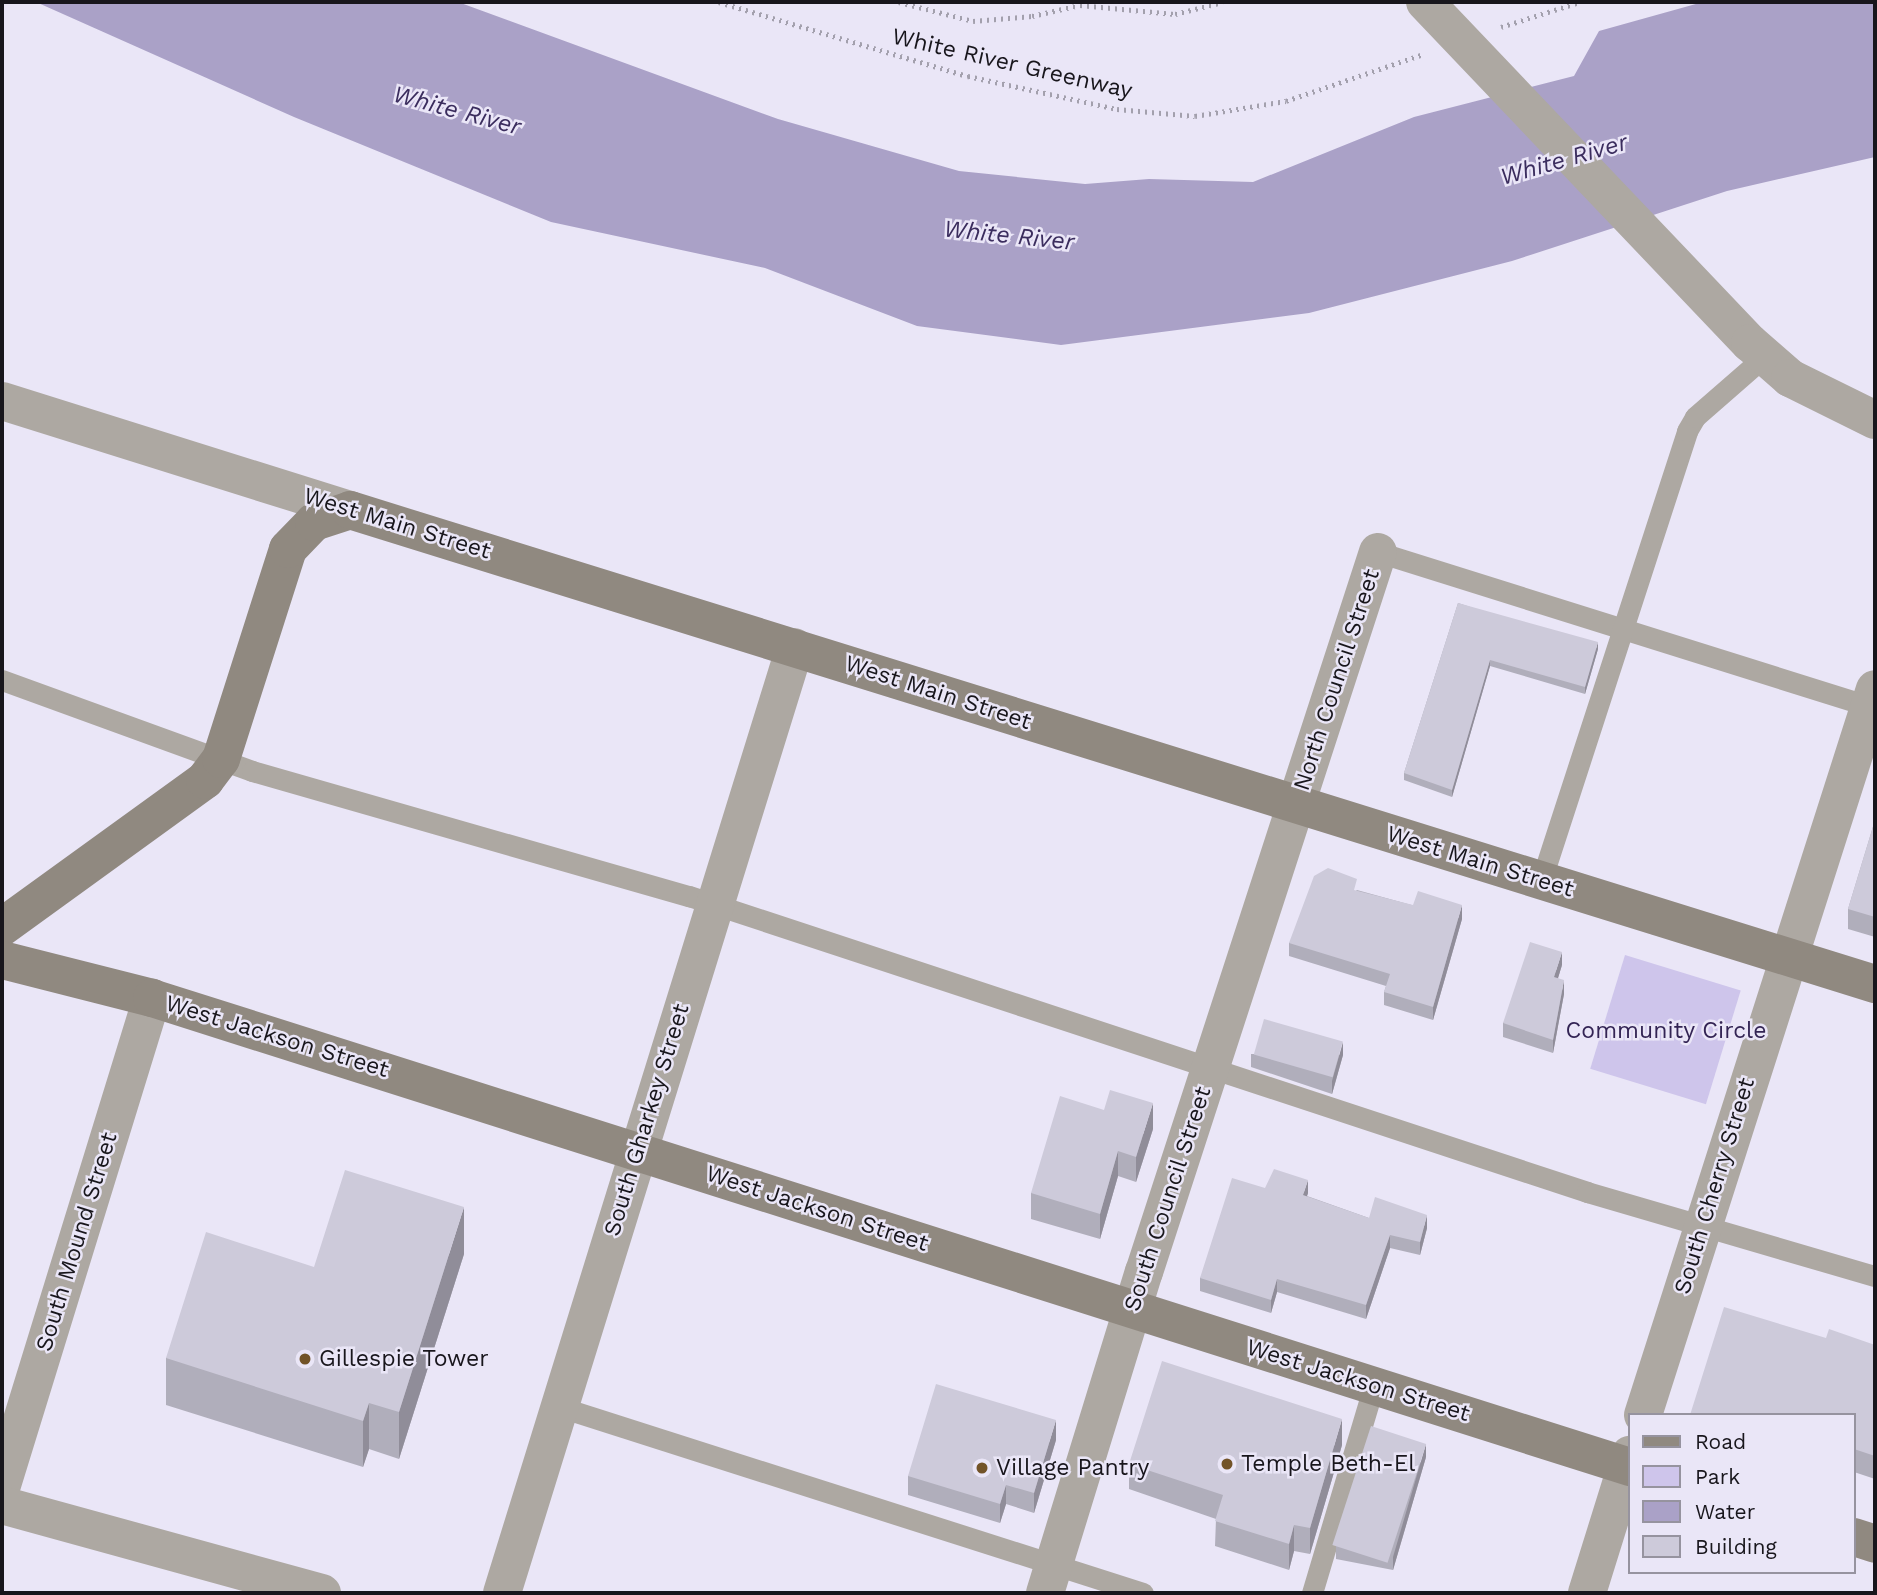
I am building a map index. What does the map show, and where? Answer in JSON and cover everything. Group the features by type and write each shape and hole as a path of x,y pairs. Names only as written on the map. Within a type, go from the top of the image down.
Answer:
{"main road":[{"name":"West Main Street","path":"350,510 795,647 1297,807 1875,984"},
{"path":"2,927 205,780 221,759 288,549 314,522 350,510"},
{"name":"West Jackson Street","path":"2,960 152,998 1132,1311 1629,1462"},
{"path":"1856,1539 1875,1544"}],"street":[{"path":"1426,2 1757,350 1815,392 1875,420"},
{"name":"West Main Street","path":"2,401 350,510"},
{"name":"North Council Street","path":"1297,807 1378,552"},
{"name":"South Gharkey Street","path":"502,1593 557,1406 795,647"},
{"name":"South Cherry Street","path":"1644,1413 1772,1000 1790,958 1873,701"},
{"name":"South Council Street","path":"1050,1579 1281,841 1297,807"},
{"name":"South Mound Street","path":"2,1485 152,998"},
{"path":"1587,1593 1629,1462"},
{"path":"2,1505 322,1593"}],"lane":[{"path":"1541,881 1687,431 1695,417 1757,350"},
{"path":"1378,552 1873,701"},
{"path":"2,680 221,759 715,904 1587,1192 1875,1276"},
{"path":"1312,1593 1374,1385"},
{"path":"557,1406 1050,1579 1143,1593"}],"path":[{"name":"White River Greenway","path":"719,2 968,76 1117,109 1195,116 1286,101 1425,53"},
{"name":"White River Greenway","path":"899,2 973,20 1032,16 1080,5 1175,14 1223,2"},
{"path":"1489,32 1580,2"}],"green space":[{"name":"Community Circle","path":"1625,955 1741,990 1706,1104 1590,1069"}],"water":[{"name":"White River","path":"36,2 458,2 778,119 959,171 1085,184 1149,179 1253,182 1414,117 1574,76 1599,31 1703,2 1875,2 1875,157 1727,191 1512,261 1309,313 1061,345 917,326 765,268 551,222 294,117"}],"building":[{"path":"1458,603 1598,642 1585,687 1490,660 1452,790 1404,773"},
{"path":"1875,820 1875,917 1848,909"},
{"path":"1328,868 1357,879 1354,890 1413,905 1418,891 1462,905 1433,1007 1384,992 1390,974 1289,943 1314,876"},
{"path":"1530,942 1562,952 1554,977 1564,980 1553,1040 1503,1023"},
{"path":"1264,1019 1343,1042 1333,1077 1254,1055"},
{"path":"1110,1090 1153,1103 1136,1157 1118,1151 1100,1214 1031,1193 1060,1096 1104,1110"},
{"path":"1274,1169 1308,1180 1303,1195 1369,1218 1375,1197 1427,1215 1420,1242 1390,1235 1366,1305 1277,1279 1271,1300 1200,1278 1232,1178 1265,1188"},
{"name":"Gillespie Tower","path":"345,1170 464,1207 399,1412 369,1403 363,1421 166,1358 206,1232 314,1267"},
{"path":"1724,1307 1826,1338 1829,1329 1875,1345 1875,1456 1856,1450 1856,1413 1691,1413"},
{"name":"Temple Beth-El","path":"1162,1361 1342,1419 1310,1528 1294,1525 1289,1544 1215,1521 1223,1495 1129,1464"},
{"name":"Village Pantry","path":"936,1384 1056,1420 1034,1493 1006,1485 1000,1504 908,1476"},
{"path":"1371,1426 1426,1444 1388,1563 1332,1545"}],"place":[{"name":"Gillespie Tower","path":"305,1359"},
{"name":"Temple Beth-El","path":"1227,1464"},
{"name":"Village Pantry","path":"982,1468"}]}
